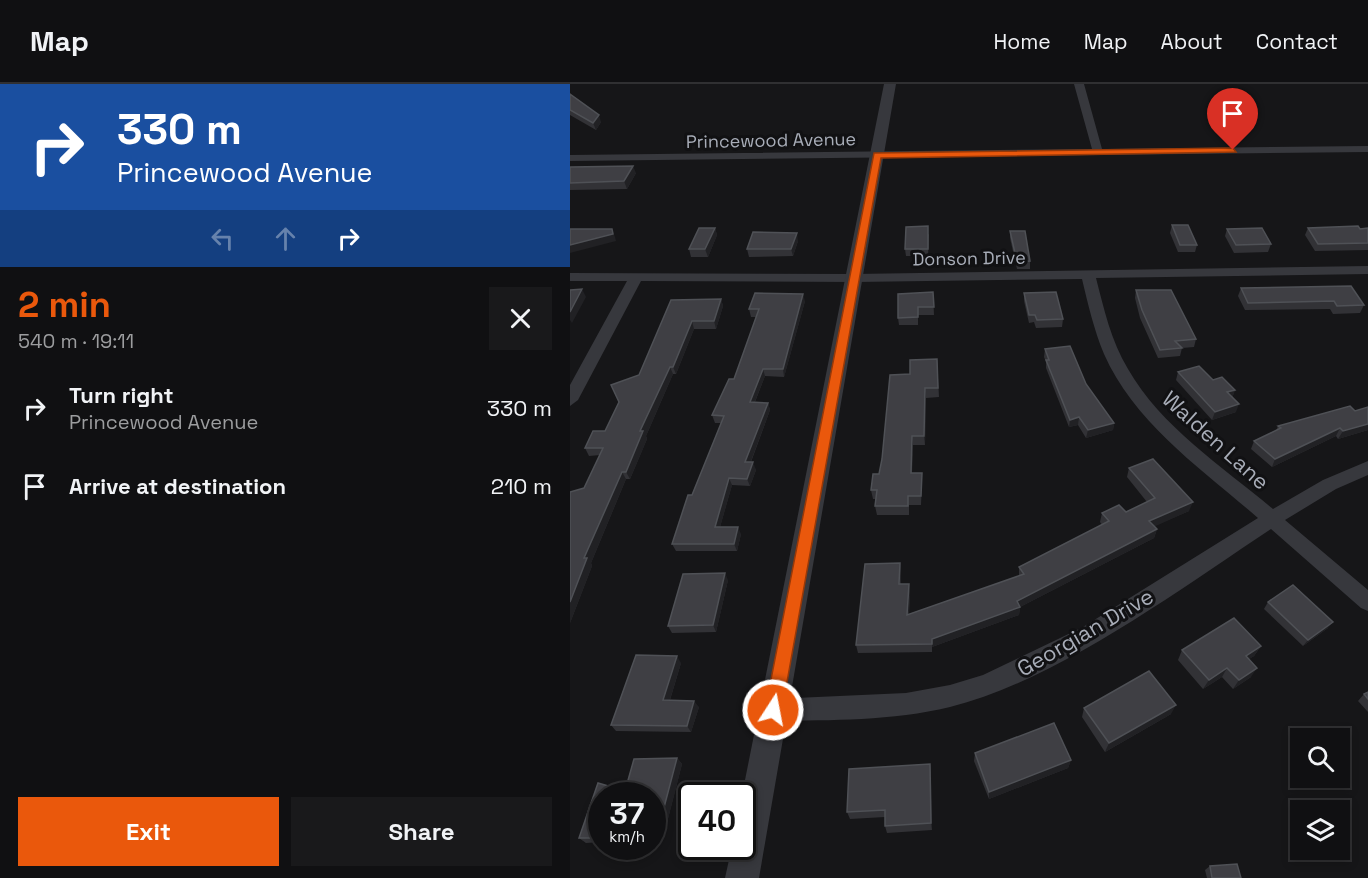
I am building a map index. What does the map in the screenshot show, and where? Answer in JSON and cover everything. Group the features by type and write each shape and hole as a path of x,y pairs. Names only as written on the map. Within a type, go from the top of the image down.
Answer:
{"street":[{"path":"742,878 890,84"},
{"path":"1079,84 1098,152"},
{"name":"Princewood Avenue","path":"570,159 1368,148"},
{"name":"Donson Drive","path":"570,277 855,278 1368,270"},
{"name":"Walden Lane","path":"1088,274 1109,352 1136,396 1160,423 1368,602"},
{"path":"570,400 636,278"},
{"name":"Georgian Drive","path":"773,710 858,709 907,704 951,695 998,680 1042,659 1322,489 1368,468"}],"building":[{"path":"570,94 599,115 593,123 570,110"},
{"path":"633,166 624,181 570,183 570,167"},
{"path":"1172,225 1188,225 1197,245 1180,245"},
{"path":"928,226 928,249 905,249 906,227"},
{"path":"1358,226 1360,229 1368,228 1368,243 1318,244 1308,228"},
{"path":"699,228 715,228 705,249 689,249"},
{"path":"1262,228 1271,244 1236,245 1227,229"},
{"path":"570,229 612,229 613,234 570,245"},
{"path":"1010,231 1025,231 1030,261 1017,262"},
{"path":"753,232 797,233 791,249 747,249"},
{"path":"1351,286 1364,305 1337,306 1334,301 1248,303 1241,288"},
{"path":"582,289 570,312 570,290"},
{"path":"1136,290 1171,290 1196,339 1175,341 1182,348 1160,350 1142,310"},
{"path":"933,292 934,307 918,307 918,317 898,318 898,294"},
{"path":"1056,292 1063,319 1037,320 1035,315 1029,315 1024,293"},
{"path":"755,293 803,294 783,369 763,369 750,402 768,403 745,462 753,462 747,479 729,478 715,527 738,527 734,544 672,544 688,495 692,495 724,416 712,415 729,379 734,379 759,309 749,309"},
{"path":"721,299 714,321 692,321 673,367 670,367 640,431 643,431 626,472 622,472 584,558 587,558 570,602 570,492 584,488 603,448 585,448 593,431 605,431 619,402 611,385 639,375 671,300"},
{"path":"1070,346 1086,384 1114,423 1088,430 1079,417 1070,420 1046,360 1049,360 1045,349"},
{"path":"937,359 938,388 925,388 924,436 912,436 911,473 922,473 921,496 908,496 908,506 875,506 877,490 871,490 873,474 879,474 882,459 890,375 910,374 910,360"},
{"path":"1199,366 1213,380 1222,377 1235,390 1227,392 1239,404 1215,412 1178,372"},
{"path":"1350,406 1355,411 1368,407 1368,424 1343,431 1340,428 1275,459 1254,441 1281,428 1278,426"},
{"path":"1153,459 1193,502 1149,521 1157,529 1017,601 1020,607 932,639 932,644 856,645 865,564 900,563 899,584 909,584 907,615 1024,574 1019,567 1109,521 1102,513 1119,505 1126,512 1155,498 1129,468"},
{"path":"725,573 713,625 668,626 683,574"},
{"path":"1293,585 1333,622 1308,640 1268,602"},
{"path":"1234,618 1261,646 1246,656 1257,668 1239,680 1227,668 1209,680 1182,650"},
{"path":"636,655 677,656 663,700 694,701 687,726 611,725"},
{"path":"1149,671 1176,705 1109,743 1084,708"},
{"path":"1054,723 1071,760 989,792 975,753"},
{"path":"677,758 666,800 666,782 628,782 634,759"},
{"path":"930,764 931,823 885,826 885,810 847,812 849,769"},
{"path":"588,812 588,838 579,838"},
{"path":"1237,864 1241,878 1212,878 1210,866"}],"route":[{"path":"773,710 877,155 1233,150"}]}
